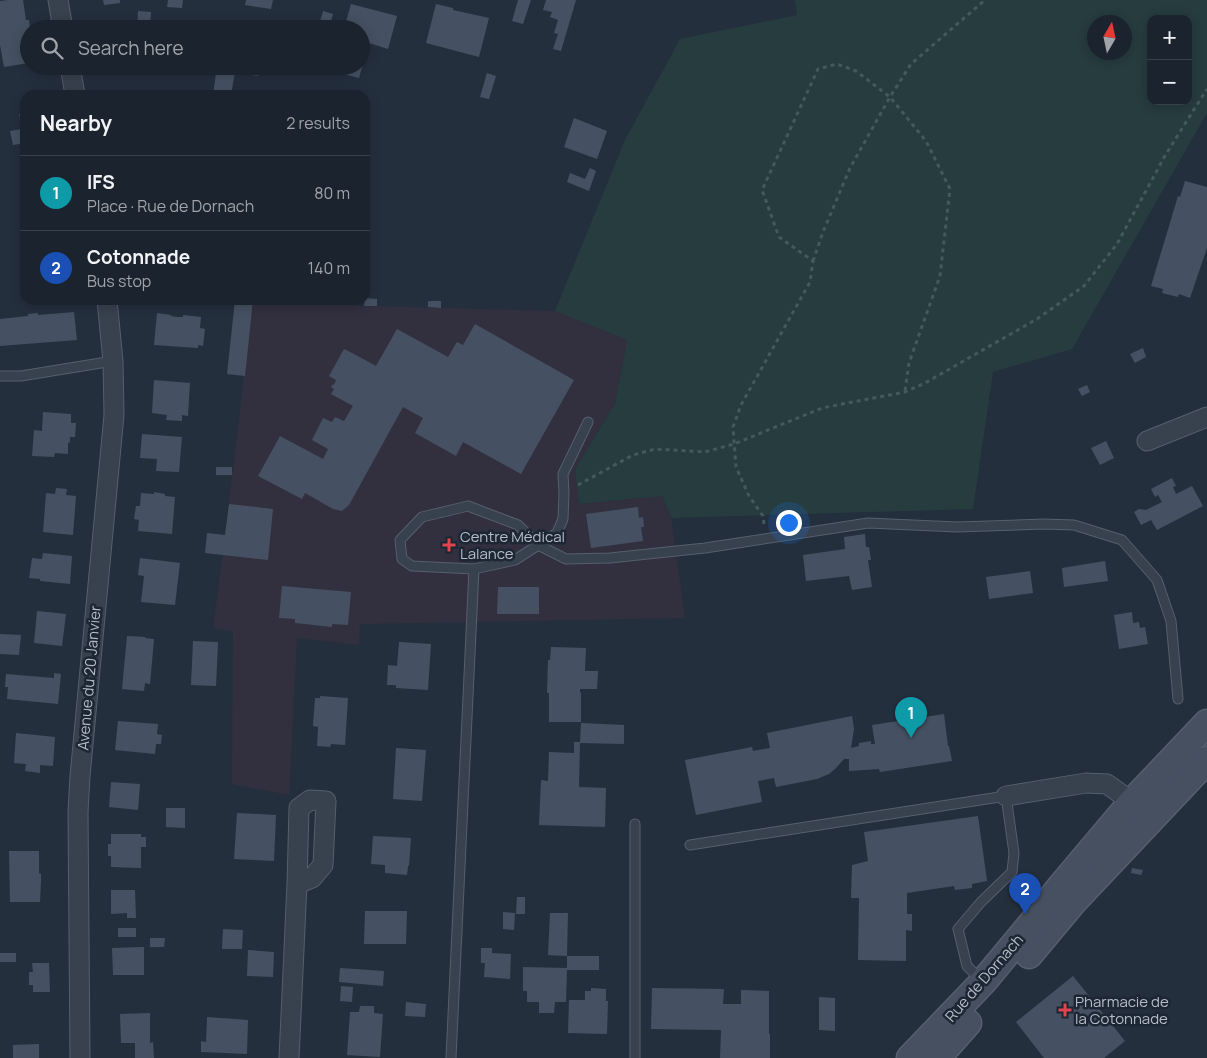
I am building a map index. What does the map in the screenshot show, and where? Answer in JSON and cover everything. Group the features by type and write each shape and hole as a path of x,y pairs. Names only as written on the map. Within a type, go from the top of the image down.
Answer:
{"main road":[{"name":"Rue de Dornach","path":"910,1058 983,982 1131,803 1207,724"},
{"name":"Rue de Dornach","path":"937,1058 1019,967 1075,900 1207,760"}],"street":[{"path":"58,0 61,20"},
{"path":"72,75 74,90"},
{"name":"Avenue du 20 Janvier","path":"80,1058 78,812 114,415 113,361 107,305"},
{"path":"1146,441 1207,417"},
{"path":"1006,796 1086,783 1107,784 1121,794 1150,821"},
{"path":"288,1058 297,884"}],"lane":[{"path":"0,376 21,376 113,361"},
{"path":"588,422 563,474 563,519 557,533 538,545 515,560 474,569 412,566 402,559 400,540 422,517 468,506 518,525 538,545 566,558 610,558 705,548 868,523 957,527 1044,524 1074,525 1122,540 1156,580 1171,621 1178,699"},
{"path":"451,1058 474,569"},
{"path":"690,845 1006,796 1014,854 1012,872 981,902 958,929 967,966 983,982"},
{"path":"635,824 635,1058"}],"path":[{"path":"767,538 762,516 749,496 736,467 733,427 742,405 810,282 813,262 823,232 850,168 890,97 910,64 985,0"},
{"path":"813,262 778,237 762,190 818,69 837,64 856,71 890,97 926,141 950,189 940,276 909,363 905,392"},
{"path":"564,493 633,455 655,449 705,452 734,444 822,408 905,392 925,383 1037,319 1084,286 1117,244 1166,154 1207,89"}],"shaded area":[{"name":"Centre Médical Lalance","path":"252,305 346,305 555,311 627,340 615,404 575,469 579,504 662,496 671,518 685,618 360,624 359,645 297,638 289,795 232,784 233,631 213,628"}],"green space":[{"path":"795,0 1207,0 1207,113 1072,349 993,372 973,509 671,518 662,496 579,504 575,469 615,404 627,340 555,311 625,140 680,39 797,15"}],"building":[{"path":"23,0 26,20 20,20 20,64 4,67 0,45 0,1"},
{"path":"103,0 120,0 120,3 104,5"},
{"path":"168,0 183,0 182,8 167,7"},
{"path":"246,0 273,0 271,9 245,5"},
{"path":"518,0 531,0 523,24 512,21"},
{"path":"546,0 576,0 561,51 553,49 558,34 554,33 558,20 550,17 552,12 543,10"},
{"path":"351,4 397,16 388,49 370,43 370,20 347,20"},
{"path":"436,4 489,18 479,57 426,43"},
{"path":"138,11 151,12 151,20 138,20"},
{"path":"323,11 333,14 331,20 320,20"},
{"path":"487,73 496,76 489,99 480,97"},
{"path":"216,75 234,75 232,90 214,90"},
{"path":"347,75 360,75 359,78"},
{"path":"574,118 607,131 597,159 564,147"},
{"path":"20,129 20,144 13,145 10,131"},
{"path":"590,168 596,171 589,191 567,182 570,173 585,179"},
{"path":"1185,181 1207,187 1207,248 1190,298 1179,294 1178,297 1162,293 1163,289 1151,286 1178,196 1180,197"},
{"path":"370,298 377,299 377,306 364,306 370,305"},
{"path":"428,301 441,301 441,308 428,307"},
{"path":"234,305 252,305 245,376 227,374"},
{"path":"74,312 77,340 0,346 0,319 38,313 38,315"},
{"path":"157,313 177,317 183,317 183,315 201,317 200,328 205,329 203,346 198,345 198,348 154,345"},
{"path":"475,324 574,380 521,474 463,442 456,456 415,433 423,418 403,407 349,505 342,511 333,509 305,493 302,499 258,476 280,436 323,459 328,449 312,440 323,418 332,422 335,417 344,421 353,406 331,394 334,389 331,387 336,380 329,376 344,349 376,366 397,329 448,357 457,342 463,345"},
{"path":"1143,348 1146,357 1135,363 1130,354"},
{"path":"154,380 190,383 188,416 182,415 182,421 166,420 167,415 152,413"},
{"path":"1087,385 1090,392 1082,396 1078,389"},
{"path":"43,412 71,414 71,423 76,423 75,437 70,437 68,454 55,453 54,457 32,456 34,430 42,431"},
{"path":"142,434 182,437 179,472 156,471 157,459 140,458"},
{"path":"1106,441 1114,458 1100,465 1091,448"},
{"path":"216,467 232,467 232,475 216,475"},
{"path":"1172,478 1176,486 1173,487 1176,494 1192,486 1203,506 1157,530 1151,520 1141,525 1134,512 1139,509 1146,510 1162,502 1158,495 1155,497 1151,489"},
{"path":"56,488 67,489 66,495 76,496 73,535 43,532 46,493 55,494"},
{"path":"154,492 175,497 172,534 138,531 139,520 134,519 136,506 140,506 141,493 154,494"},
{"path":"229,504 273,509 268,560 205,553 207,533 225,535"},
{"path":"638,507 639,518 643,517 644,527 641,527 643,541 591,548 586,514"},
{"path":"865,534 866,547 869,547 871,560 868,560 872,587 852,590 849,576 806,581 803,555 845,549 844,537"},
{"path":"43,553 72,556 70,584 29,578 32,558 42,559"},
{"path":"140,558 180,563 175,605 141,602 144,576 138,575"},
{"path":"1105,561 1108,581 1064,587 1062,568"},
{"path":"1030,571 1033,593 989,599 986,577"},
{"path":"282,586 351,592 348,625 332,624 332,627 295,623 295,619 279,618"},
{"path":"498,587 539,587 539,614 497,614"},
{"path":"37,611 66,614 62,646 34,643"},
{"path":"1132,612 1133,623 1139,622 1140,628 1145,627 1148,644 1119,649 1114,615"},
{"path":"0,634 21,635 19,655 0,654"},
{"path":"127,636 154,639 150,684 145,683 144,691 122,689"},
{"path":"193,641 218,642 216,686 191,685"},
{"path":"399,642 431,644 428,690 396,688 396,685 387,685 388,665 397,666"},
{"path":"551,647 586,648 585,671 598,671 597,689 580,689 581,722 549,722 549,693 547,693 548,660 550,660"},
{"path":"54,673 61,674 58,704 7,699 8,687 5,687 6,674 54,678"},
{"path":"320,696 348,698 345,745 317,746 318,727 313,726 315,698 320,698"},
{"path":"944,714 952,761 880,772 879,769 849,771 849,759 844,759 829,774 817,779 776,787 774,778 758,781 762,802 696,815 685,760 752,747 753,751 770,748 767,733 852,716 854,729 851,748 859,746 859,743 871,741 871,744 875,744 872,725"},
{"path":"118,721 158,724 157,734 162,735 161,744 156,744 155,754 115,750"},
{"path":"581,723 624,725 624,744 580,743 579,787 606,788 605,827 539,825 541,780 548,781 549,752 574,753 574,742 580,742"},
{"path":"16,733 55,737 53,766 40,765 40,773 25,771 26,764 14,763"},
{"path":"396,748 426,750 422,801 393,799"},
{"path":"111,782 140,784 138,810 109,807"},
{"path":"166,808 185,808 185,828 166,827"},
{"path":"237,813 276,815 274,861 234,859"},
{"path":"978,816 987,881 972,884 972,888 955,890 954,886 907,893 907,914 912,914 912,931 906,930 906,961 858,960 859,898 851,898 852,865 868,861 864,832"},
{"path":"111,834 141,834 141,837 146,837 146,847 141,847 141,868 111,867 111,856 108,856 108,844 111,844"},
{"path":"373,836 411,838 407,875 385,873 385,865 371,864"},
{"path":"9,851 39,851 39,873 41,874 40,902 10,902"},
{"path":"1132,868 1143,870 1141,875 1131,873"},
{"path":"111,890 135,890 136,918 127,918 127,913 111,914"},
{"path":"517,897 525,897 525,914 516,914"},
{"path":"365,911 407,911 406,944 364,944"},
{"path":"503,912 515,913 514,930 503,929"},
{"path":"550,913 568,913 567,956 548,955"},
{"path":"118,928 136,928 136,937 118,937"},
{"path":"223,929 243,930 242,949 222,949"},
{"path":"150,938 165,938 164,947 150,947"},
{"path":"144,947 144,975 113,975 112,948"},
{"path":"481,948 492,948 492,953 511,954 510,979 484,977 485,963 481,963"},
{"path":"248,950 274,952 273,977 247,976"},
{"path":"0,953 16,953 16,962 0,962"},
{"path":"567,956 599,956 599,970 567,970 566,1002 555,1002 554,1013 539,1013 539,1002 527,1002 527,991 523,991 523,967 567,968"},
{"path":"32,963 49,963 50,992 33,992 33,985 29,985 29,972 33,972"},
{"path":"340,968 384,971 383,986 339,982"},
{"name":"Pharmacie de la Cotonnade","path":"1073,976 1125,1041 1104,1058 1044,1058 1016,1022"},
{"path":"341,986 353,987 352,1002 340,1001"},
{"path":"591,988 606,989 606,1001 608,1001 607,1034 568,1033 569,1000 585,1000 585,991 591,991"},
{"path":"652,988 724,989 723,1004 741,1004 741,990 769,991 770,1058 720,1058 721,1030 651,1029"},
{"path":"819,997 835,998 835,1031 819,1030"},
{"path":"406,1002 426,1004 425,1017 405,1016"},
{"path":"360,1006 374,1006 374,1013 383,1014 380,1057 347,1055 350,1012 359,1012"},
{"path":"150,1013 150,1043 153,1042 154,1058 135,1058 135,1043 121,1043 120,1014"},
{"path":"207,1017 248,1020 247,1054 201,1052 201,1041 206,1042"},
{"path":"39,1044 39,1058 13,1058 13,1045"}],"place":[{"name":"Centre Médical Lalance","path":"449,545"},
{"name":"IFS","path":"911,738"},
{"name":"Cotonnade","path":"1025,914"},
{"name":"Pharmacie de la Cotonnade","path":"1065,1010"}]}
